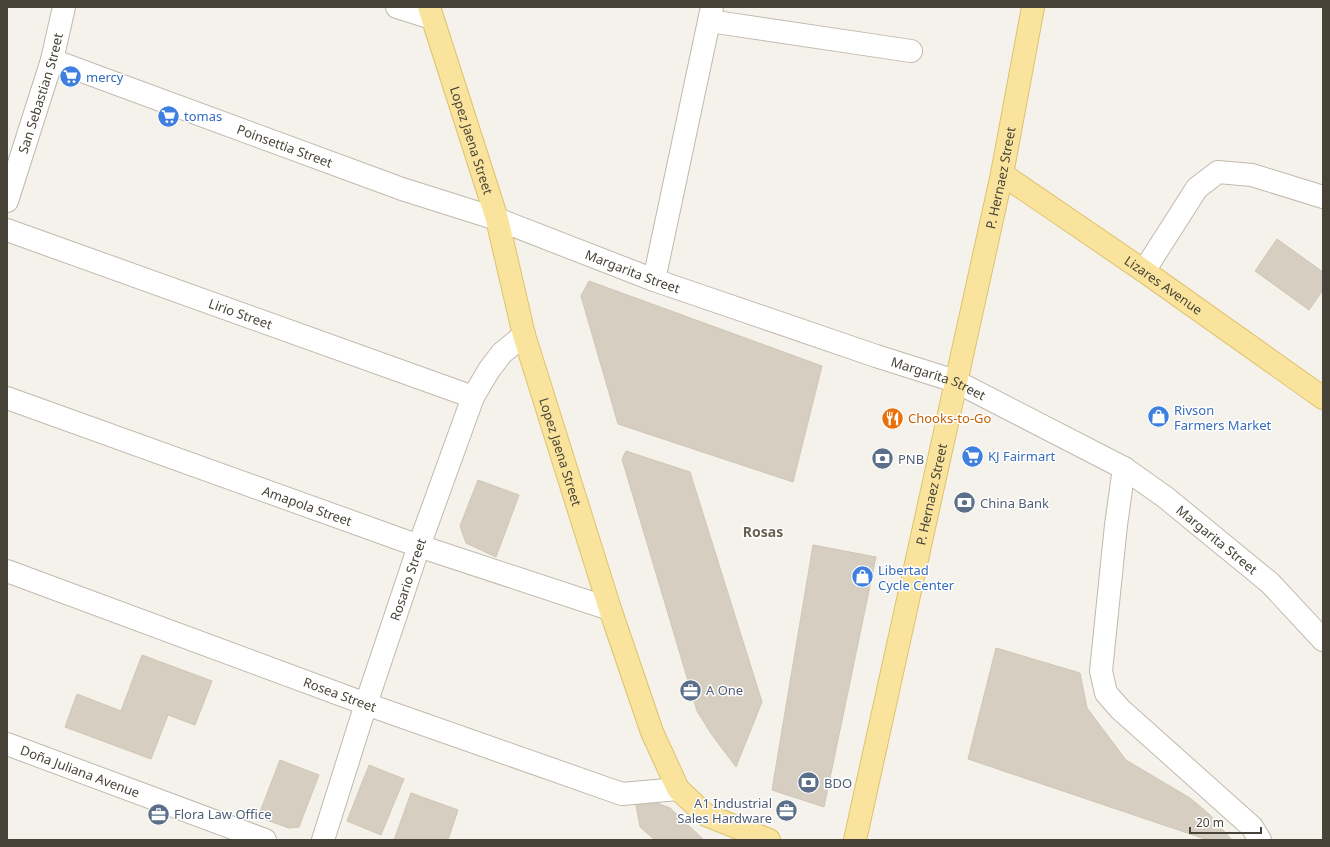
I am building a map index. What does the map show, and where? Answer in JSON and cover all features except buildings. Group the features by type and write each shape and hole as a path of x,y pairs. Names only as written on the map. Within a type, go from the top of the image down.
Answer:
{"main road":[{"name":"P. Hernaez Street","path":"855,840 955,381 1002,174 1033,7"},
{"name":"Lopez Jaena Street","path":"431,12 497,219 524,336 610,609 652,732 678,789 706,815 768,840"},
{"name":"Lizares Avenue","path":"1002,174 1144,271 1323,398"}],"street":[{"name":"San Sebastian Street","path":"7,201 52,60 64,7"},
{"path":"397,7 431,12"},
{"path":"654,280 711,14 911,51"},
{"name":"Poinsettia Street","path":"52,60 402,189 497,219"},
{"path":"1144,271 1197,188 1218,172 1252,175 1323,197"},
{"name":"Margarita Street","path":"497,219 654,280 876,356 955,381 1124,468 1165,497 1270,583 1323,640"},
{"name":"Lirio Street","path":"7,230 473,397"},
{"name":"Rosario Street","path":"323,840 366,704 419,546 473,397 502,353 524,336"},
{"name":"Amapola Street","path":"7,398 419,546 610,609"},
{"path":"1124,468 1116,525 1101,671 1106,692 1120,709 1252,827 1260,840"},
{"name":"Rosea Street","path":"7,571 366,704 622,794 678,789"},
{"name":"Doña Juliana Avenue","path":"7,744 265,840"}],"place":[{"name":"mercy","path":"70,77"},
{"name":"tomas","path":"168,116"},
{"name":"Rivson Farmers Market","path":"1159,417"},
{"name":"Chooks-to-Go","path":"893,418"},
{"name":"KJ Fairmart","path":"972,456"},
{"name":"PNB","path":"883,459"},
{"name":"China Bank","path":"965,503"},
{"name":"Libertad Cycle Center","path":"862,577"},
{"name":"A One","path":"691,690"},
{"name":"BDO","path":"809,783"},
{"name":"A1 Industrial Sales Hardware","path":"787,810"},
{"name":"Flora Law Office","path":"158,814"}],"district":[{"name":"Rosas","path":"763,531"}]}
